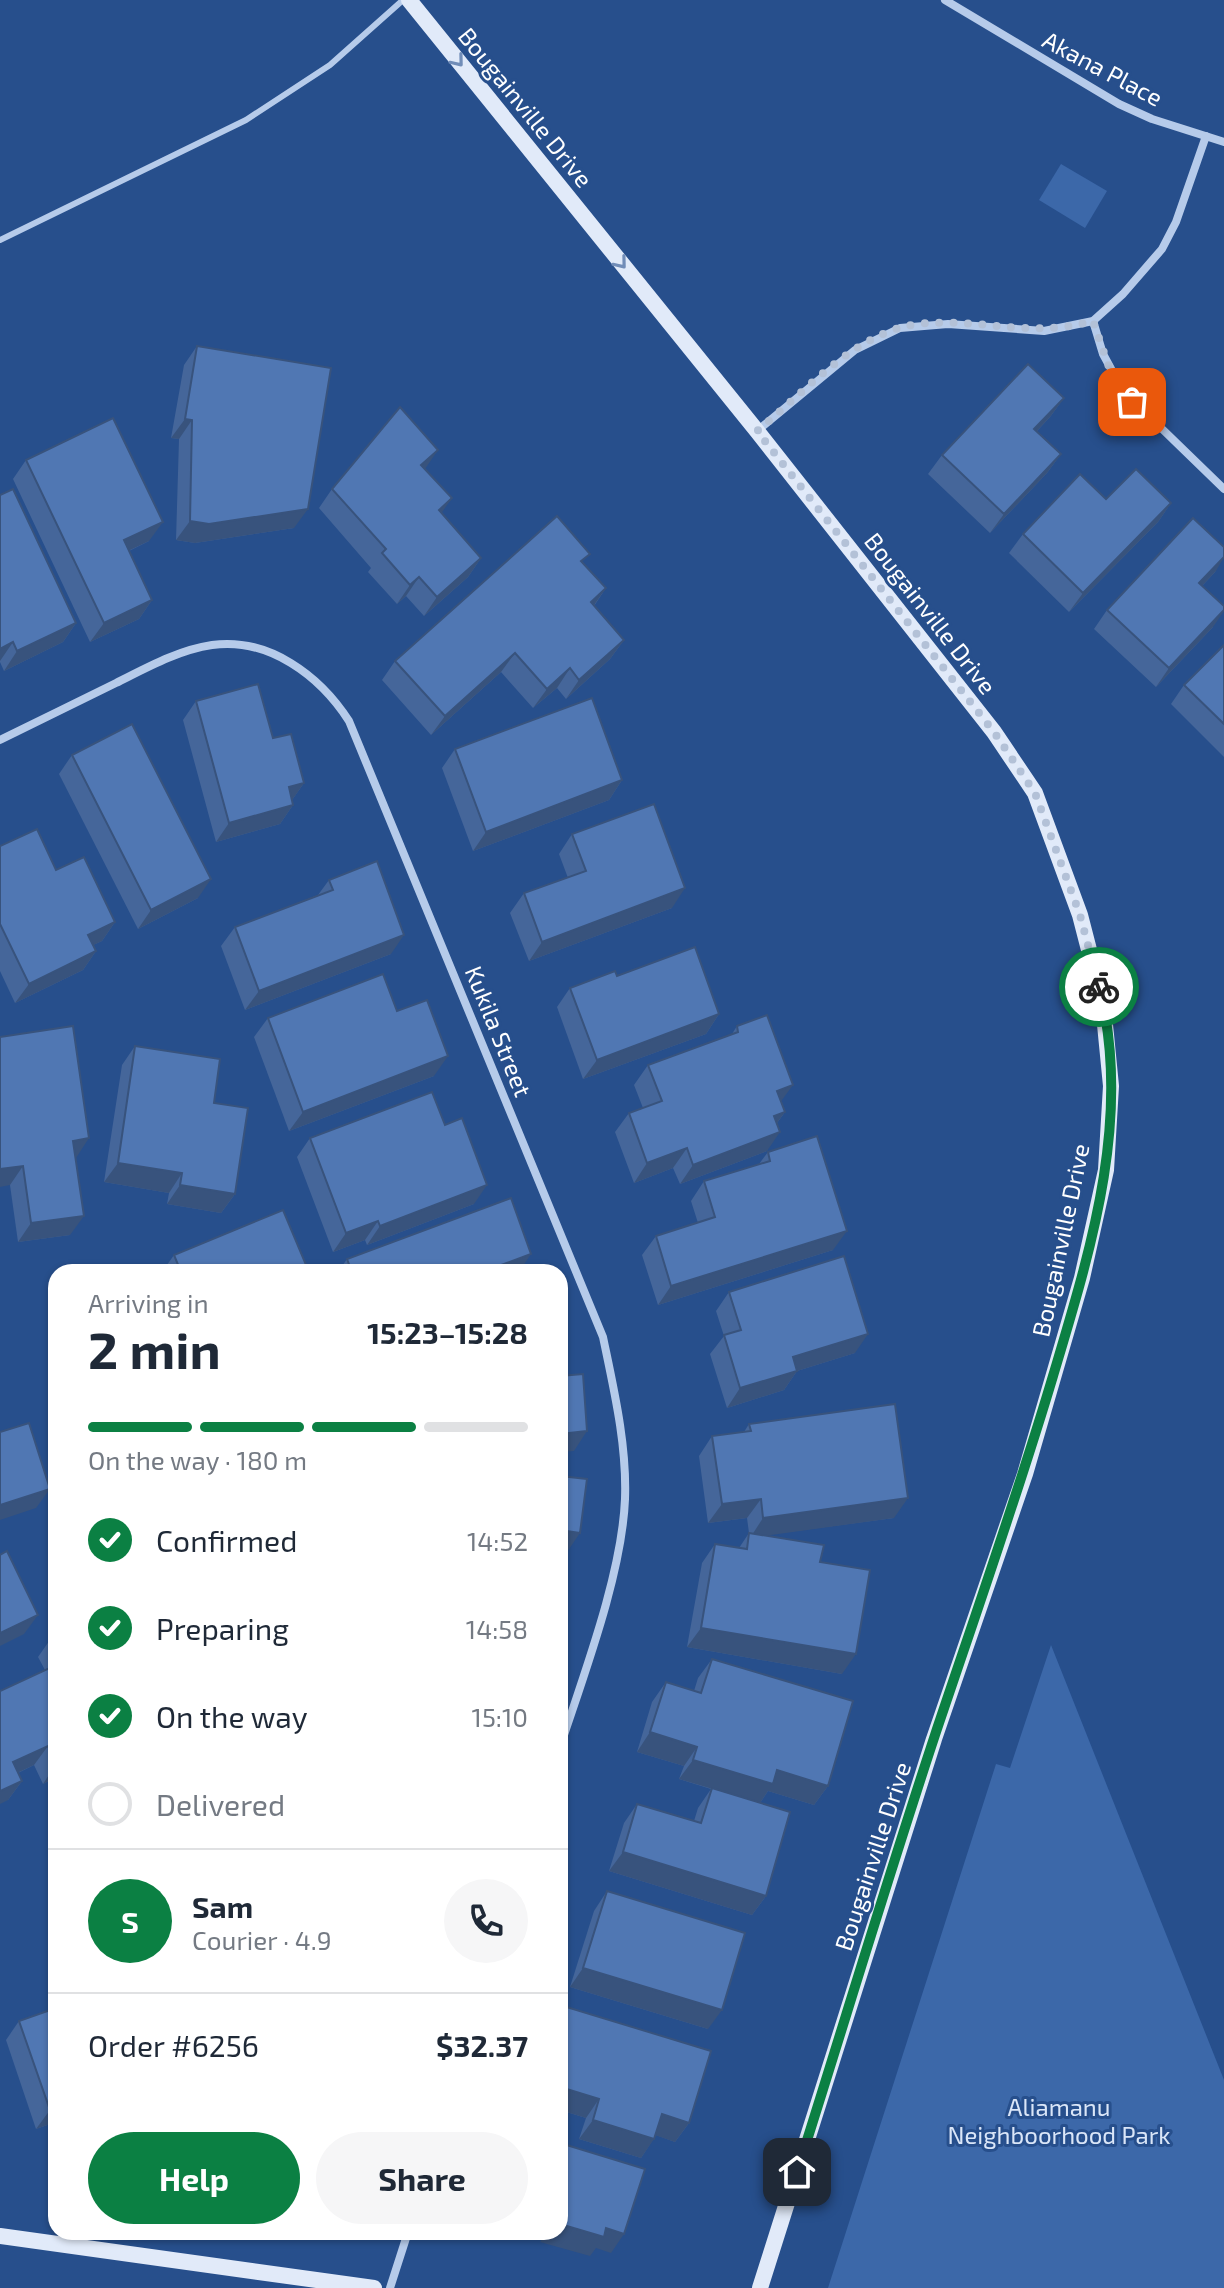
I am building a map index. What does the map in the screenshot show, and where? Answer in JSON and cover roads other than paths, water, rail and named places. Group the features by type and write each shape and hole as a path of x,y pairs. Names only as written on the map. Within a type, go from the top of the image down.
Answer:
{"street":[{"name":"Bougainville Drive","path":"406,0 757,431 994,732 1035,793 1080,915 1103,1004 1111,1086 1106,1170 1082,1278 1025,1474 934,1739 760,2288"},
{"name":"Akana Place","path":"945,0 1119,104 1224,142"},
{"path":"757,431 855,350 900,328 948,324 1044,331 1093,321 1123,294 1162,249 1176,222 1206,136"},
{"path":"1093,321 1103,354 1123,391 1224,489"},
{"name":"Kukila Street","path":"0,740 168,658 214,644 268,652 311,675 332,695 349,721 603,1337 619,1418 625,1500 611,1578 568,1720"},
{"path":"0,2236 374,2288"},
{"path":"390,2288 405,2240"}],"lane":[{"path":"0,240 246,120 330,65 406,0"}],"park label":[{"name":"Aliamanu Neighboorhood Park","path":"1059,2120"}]}
